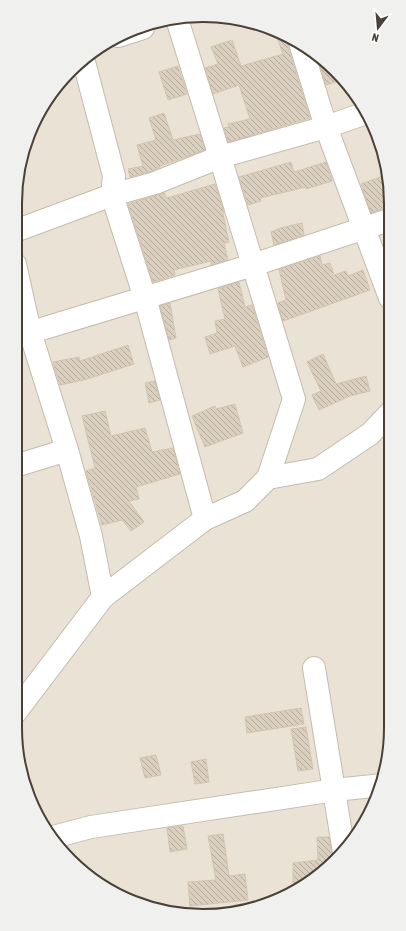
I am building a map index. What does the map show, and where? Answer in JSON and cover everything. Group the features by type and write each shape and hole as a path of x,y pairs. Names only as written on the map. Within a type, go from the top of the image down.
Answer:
{"street":[{"path":"22,704 103,597 205,519 245,501 268,478 294,399 179,24"},
{"path":"303,52 326,127 384,282"},
{"path":"85,66 114,176 112,195 145,298 205,519"},
{"path":"22,228 112,195 155,183 220,157 326,127 361,115"},
{"path":"103,597 92,536 67,450 22,335 253,265 384,222"},
{"path":"268,478 318,469 370,434 384,419"},
{"path":"22,464 67,450"},
{"path":"314,668 343,843"},
{"path":"58,836 91,827 335,790 374,786"}],"shaded area":[{"path":"191,22 215,22 250,28 294,46 313,59 331,75 347,93 360,113 370,134 381,168 384,191 384,740 378,775 365,808 347,838 331,856 313,872 294,885 250,903 215,909 191,909 156,903 112,885 93,872 75,856 59,838 41,808 28,775 22,740 22,191 28,156 46,112 59,93 75,75 93,59 113,46 134,36 168,25"}],"building":[{"path":"277,38 288,43 288,47 310,118 228,142 224,128 229,127 228,124 250,119 239,85 213,94 205,68 218,64 211,47 232,40 241,66 283,54"},
{"path":"320,65 337,82 326,85"},
{"path":"178,66 187,94 168,100 159,72"},
{"path":"164,113 173,140 200,134 205,150 160,166 151,171 130,177 128,169 143,166 137,145 156,140 149,118"},
{"path":"291,162 294,172 326,162 332,181 306,189 306,187 260,198 261,201 248,205 239,177"},
{"path":"382,176 384,208 371,213 361,184"},
{"path":"215,184 224,213 229,242 224,243 228,260 211,265 211,261 174,270 175,275 153,282 128,204 164,193 167,198"},
{"path":"302,223 304,235 274,245 271,232 280,228"},
{"path":"320,256 322,265 330,263 334,275 346,271 348,276 363,270 370,290 283,321 278,303 286,300 279,269"},
{"path":"239,282 245,307 252,305 268,357 243,367 235,346 210,354 205,337 217,333 215,321 225,319 218,289"},
{"path":"170,303 176,338 169,340 160,306"},
{"path":"128,345 134,364 84,380 60,385 53,362 79,357 80,361"},
{"path":"323,354 336,384 366,376 370,391 350,396 319,410 312,395 321,391 307,362"},
{"path":"155,381 160,400 149,403 145,383"},
{"path":"235,404 243,433 205,447 192,416 215,406 216,409"},
{"path":"105,411 111,436 145,428 152,452 173,448 180,474 136,487 139,499 129,501 144,522 131,531 122,520 102,525 86,471 95,468 82,416"},
{"path":"301,708 304,724 247,733 245,717"},
{"path":"306,727 313,769 298,771 291,729"},
{"path":"156,755 161,775 145,778 140,758"},
{"path":"206,759 209,782 195,784 191,762"},
{"path":"183,826 187,849 170,852 167,828"},
{"path":"223,834 229,876 245,874 248,900 190,906 188,882 216,880 208,836"},
{"path":"317,837 329,837 332,855 313,872 293,885 293,863 318,860"}]}
